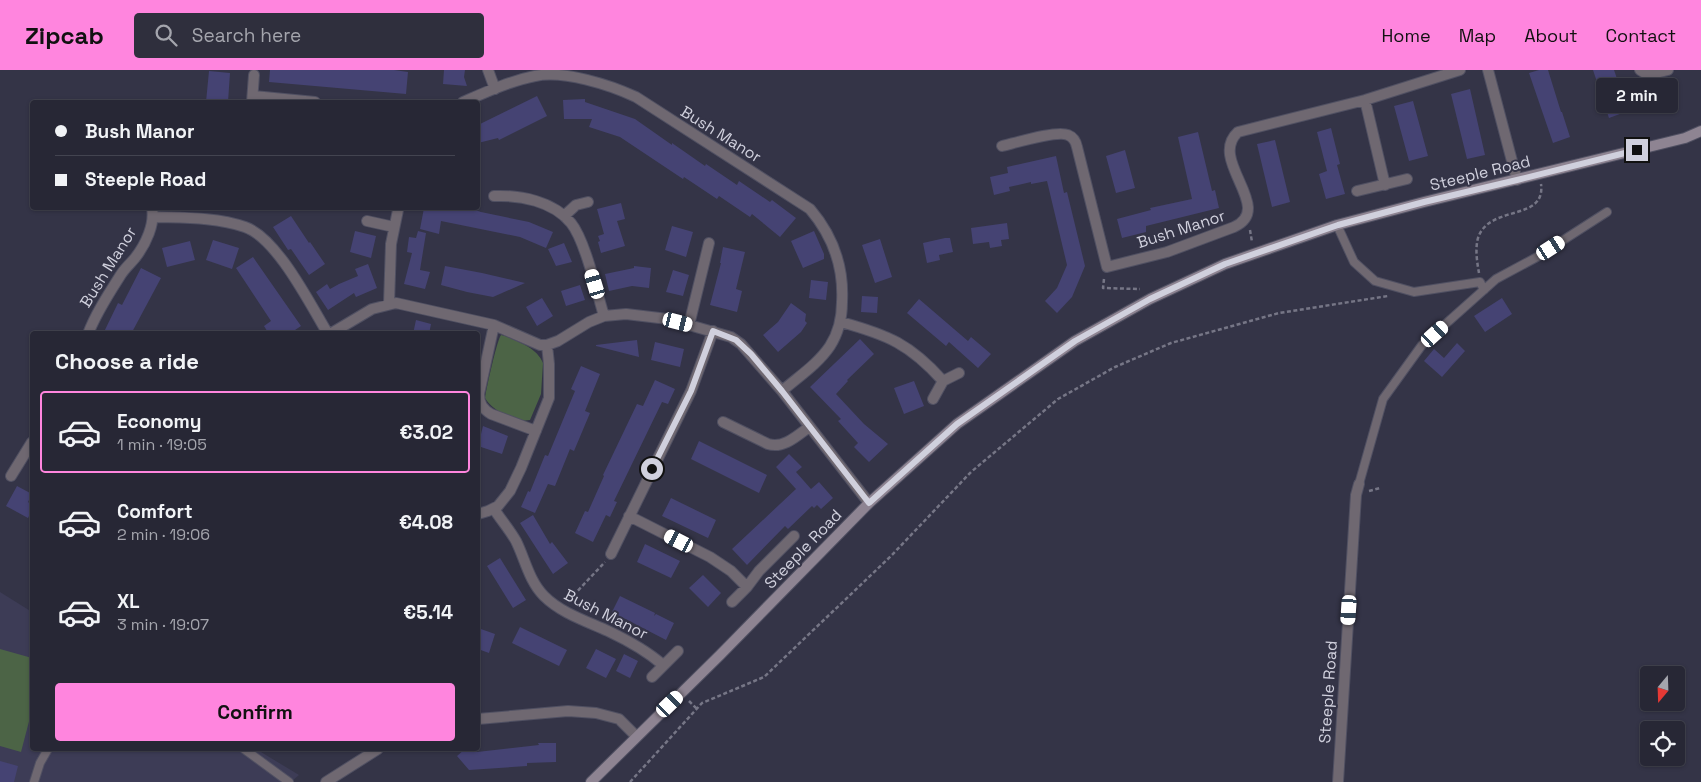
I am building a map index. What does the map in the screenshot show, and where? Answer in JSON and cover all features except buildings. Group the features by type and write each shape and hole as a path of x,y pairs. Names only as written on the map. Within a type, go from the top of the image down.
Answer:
{"main road":[{"name":"Steeple Road","path":"591,782 720,656 869,503 957,424 1075,341 1150,299 1225,264 1254,253 1338,225 1684,138 1701,132"}],"street":[{"path":"488,70 496,89"},
{"name":"Bush Manor","path":"1107,267 1167,252 1244,222 1248,214 1247,201 1229,156 1229,145 1232,138 1242,131 1365,100 1460,70"},
{"path":"1488,70 1517,180"},
{"path":"1640,70 1644,74 1650,75 1668,70"},
{"path":"254,75 252,99 273,100"},
{"name":"Bush Manor","path":"468,100 522,79 549,75 564,76 616,88 636,97 810,209 822,223 835,249 842,279 841,322 837,334 823,356 782,391"},
{"path":"1365,100 1385,185"},
{"path":"1002,146 1057,134 1064,134 1073,138 1077,147 1107,267"},
{"path":"1357,192 1407,179"},
{"path":"494,196 516,196 542,203 564,216 571,223 580,239 604,316"},
{"path":"564,216 576,205 588,202"},
{"path":"389,304 389,270 398,210"},
{"name":"Bush Manor","path":"89,331 96,314 144,243 153,212 234,224 253,230 263,237 286,266 327,331"},
{"path":"367,221 394,228"},
{"path":"689,325 708,243"},
{"name":"Bush Manor","path":"334,331 372,309 396,303 494,325 533,343 547,345"},
{"path":"480,513 494,509 502,502 512,486 536,431 549,398 550,384 547,345 604,316 637,315 713,331 741,344 782,391 869,503"},
{"path":"841,322 888,337 905,346 917,354 943,382"},
{"path":"494,325 480,394 481,404 491,414 536,431"},
{"path":"611,554 691,391 713,331"},
{"path":"933,398 943,382 958,373"},
{"path":"723,422 775,446 787,442 809,427"},
{"path":"11,476 30,445"},
{"name":"Steeple Road","path":"1338,782 1356,495 1359,484"},
{"name":"Bush Manor","path":"494,509 513,536 537,587 552,603 652,655 663,665"},
{"path":"629,516 710,557 730,571 747,587"},
{"path":"732,602 747,587 758,571 794,536"},
{"path":"652,676 678,651"},
{"path":"480,719 568,711 596,713 619,719 636,736"},
{"path":"326,782 375,751"}],"lane":[{"path":"1359,484 1383,399 1422,345 1496,279 1537,257 1607,212"},
{"path":"1338,225 1354,262 1375,281 1414,292 1480,282 1484,290"},
{"path":"34,782 40,763 47,751"},
{"path":"247,751 289,782"}],"path":[{"path":"1480,282 1476,256 1478,237 1487,222 1500,216 1524,211 1536,204 1542,190 1540,174"},
{"path":"1248,214 1254,253"},
{"path":"1107,267 1102,288 1140,290 1150,299"},
{"path":"630,782 702,702 764,677 891,556 971,472 1058,399 1115,366 1171,343 1279,313 1414,292"},
{"path":"564,610 570,599 611,554"}],"shaded area":[{"path":"0,592 30,611 30,751 259,751 299,775 291,782 0,782"}],"green space":[{"path":"501,335 532,349 543,363 541,394 530,420 518,420 504,415 488,403 485,398 494,355"},
{"path":"0,649 30,657 30,718 21,752 0,746"}],"route":[{"path":"652,469 684,407 713,331 736,340 751,354 869,503 957,424 1048,359 1075,341 1150,299 1225,264 1338,225 1637,150"}]}
